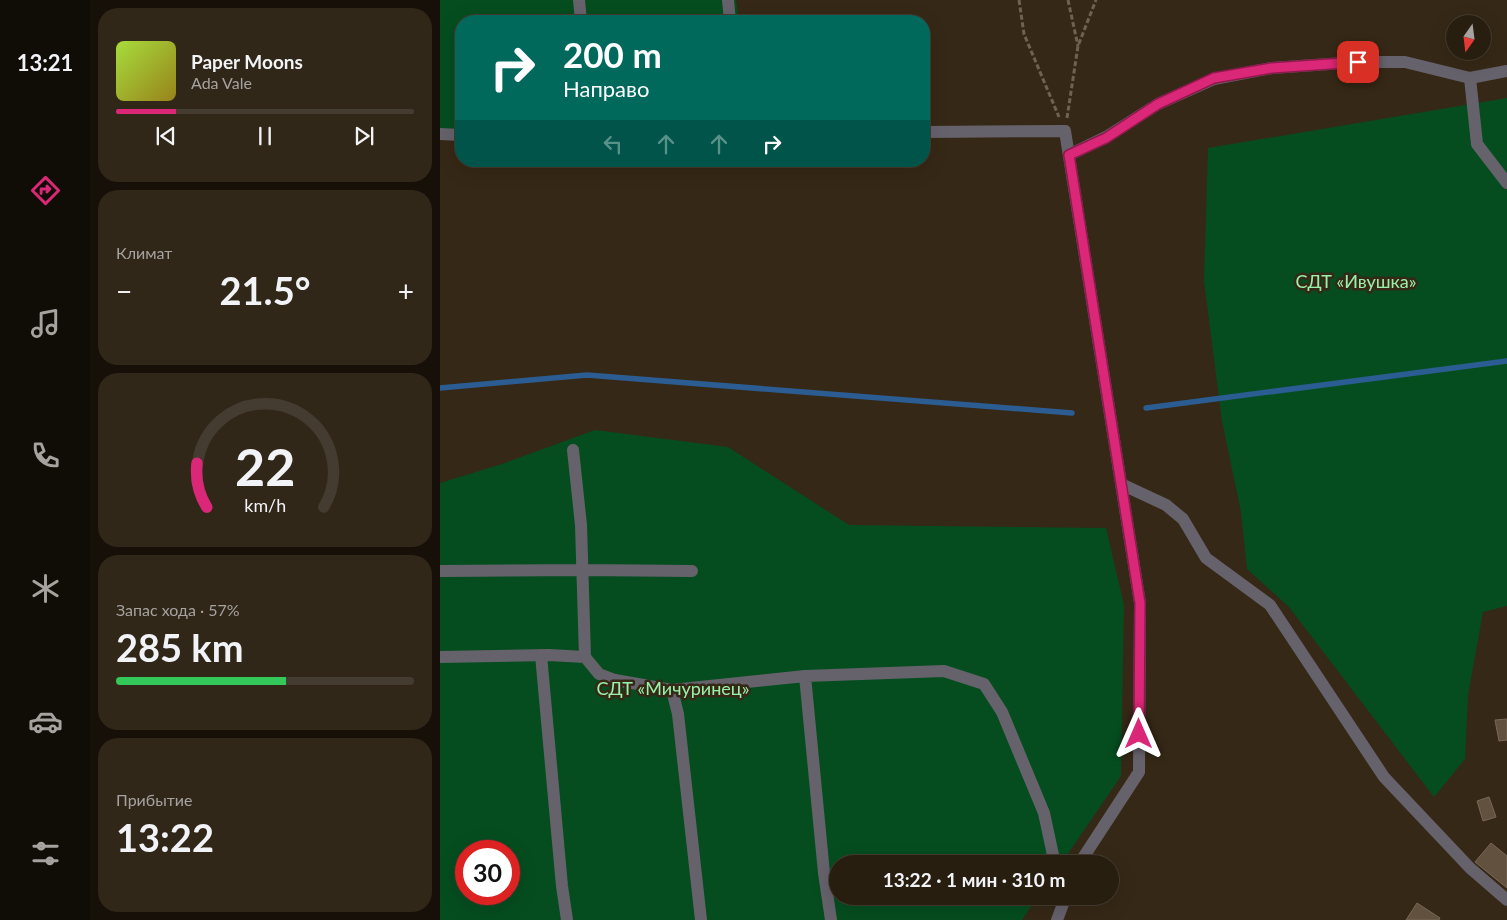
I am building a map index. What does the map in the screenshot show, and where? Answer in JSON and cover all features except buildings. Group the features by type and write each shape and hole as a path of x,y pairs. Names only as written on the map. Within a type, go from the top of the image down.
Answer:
{"street":[{"path":"579,0 580,15"},
{"path":"728,0 729,15"},
{"path":"1069,155 1106,138 1158,104 1214,78 1272,68 1358,62 1405,62 1470,78 1507,72"},
{"path":"1470,78 1477,144 1507,182"},
{"path":"930,132 1065,131 1140,603 1139,772 1085,855"},
{"path":"440,134 455,135"},
{"path":"574,450 581,526 585,657 599,674 615,680 672,690 805,676 944,671 984,684 1002,712 1044,813 1053,855"},
{"path":"1121,484 1166,505 1183,519 1206,558 1270,605 1384,778 1470,868 1507,900"},
{"path":"440,571 692,571"},
{"path":"440,657 541,655 585,657"},
{"path":"541,655 562,886 567,920"},
{"path":"805,676 824,873 831,920"},
{"path":"672,690 678,714 701,920"},
{"path":"1057,920 1063,905"}],"path":[{"path":"1019,0 1024,34 1065,131"},
{"path":"1068,0 1078,46"},
{"path":"1065,131 1078,46 1096,0"}],"green space":[{"path":"440,0 736,0 738,15 455,15 455,138 440,137"},
{"name":"СДТ «Ивушка»","path":"1507,98 1507,606 1483,612 1468,695 1465,759 1434,797 1289,607 1247,569 1241,512 1222,421 1204,281 1208,148"},
{"name":"СДТ «Мичуринец»","path":"595,430 728,447 849,525 1106,528 1124,605 1121,776 1067,855 829,855 829,905 1032,905 1022,920 440,920 440,483 502,464"}],"waterway":[{"path":"1146,408 1507,361"},
{"path":"440,388 587,375 1072,413"}],"route":[{"path":"1139,734 1140,603 1069,155 1106,138 1158,104 1214,78 1272,68 1358,62"}]}
